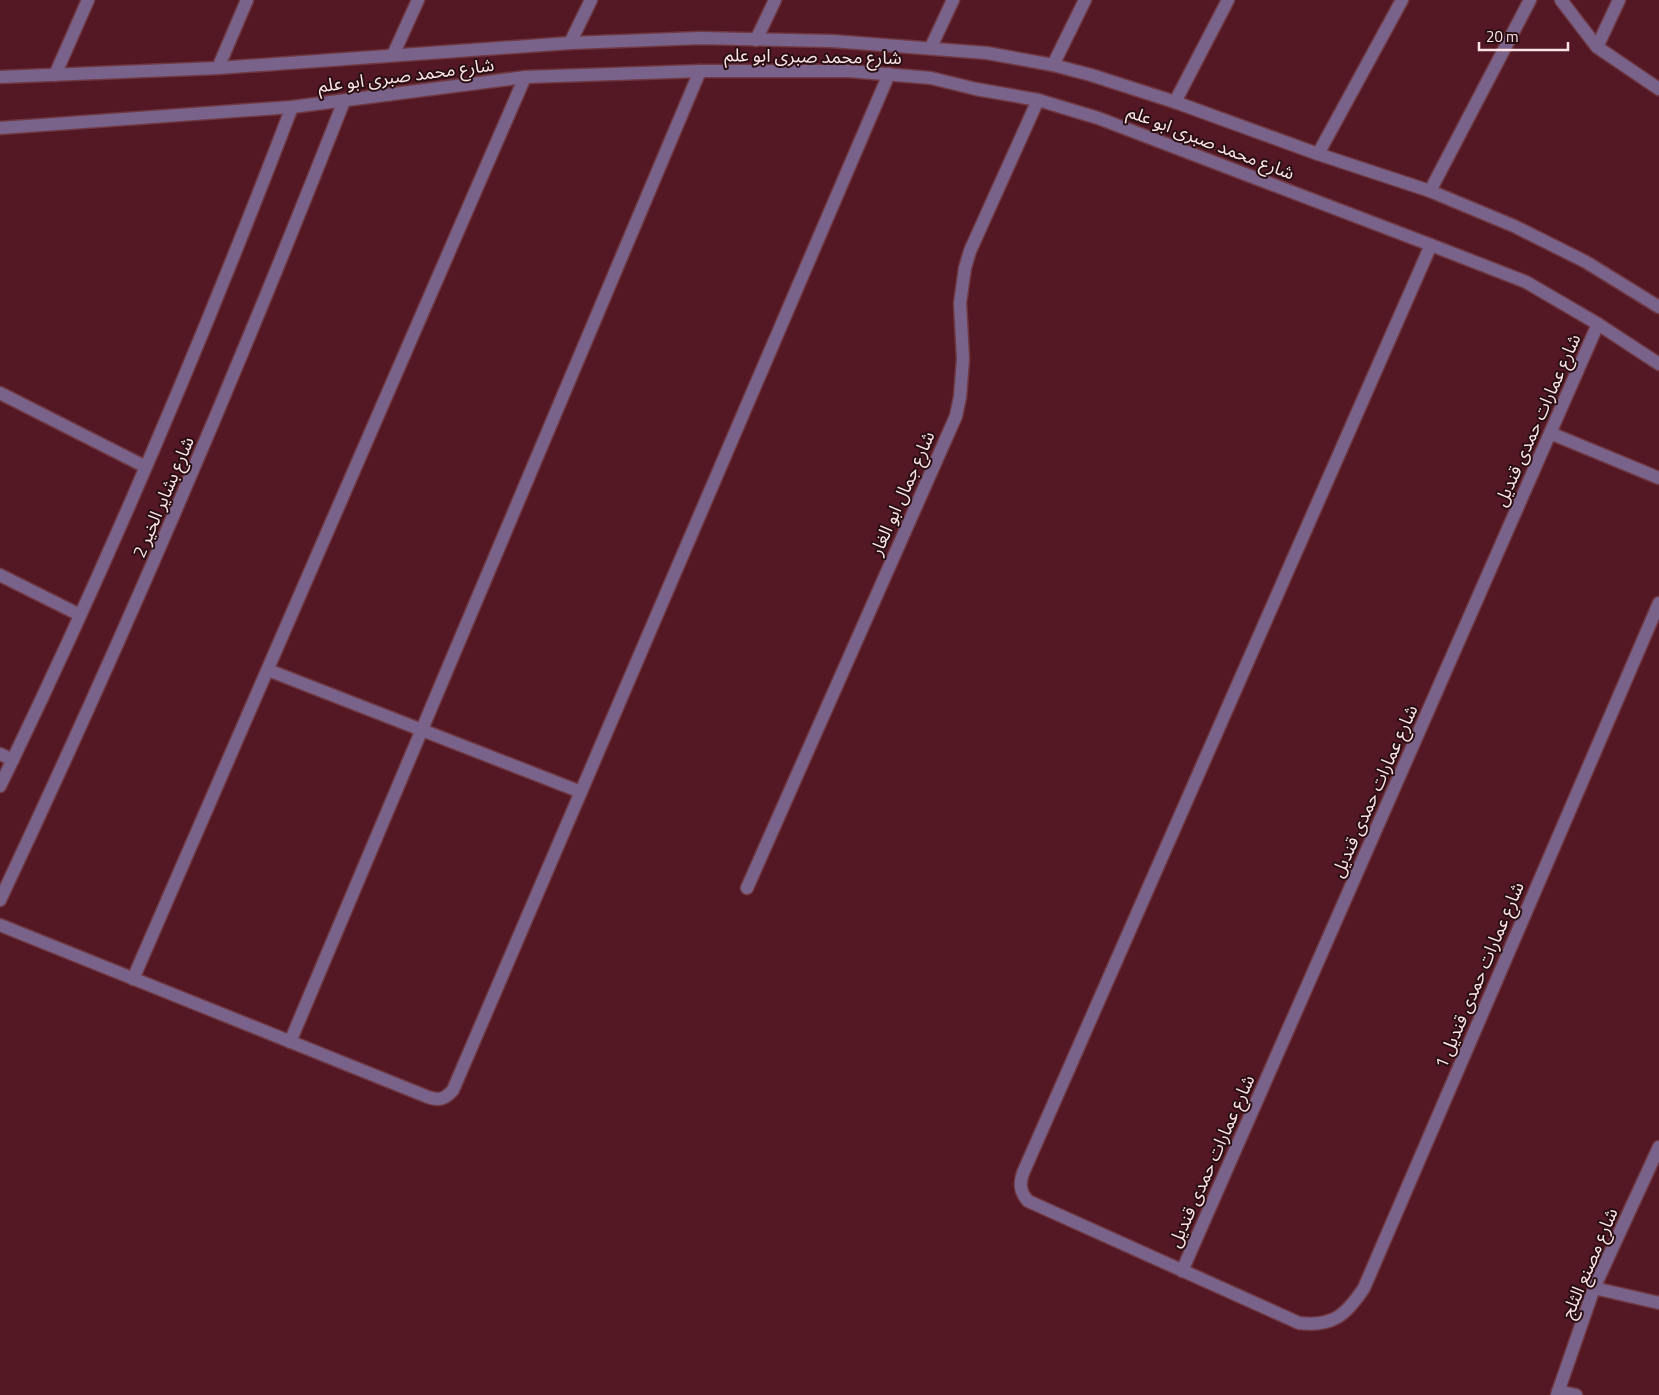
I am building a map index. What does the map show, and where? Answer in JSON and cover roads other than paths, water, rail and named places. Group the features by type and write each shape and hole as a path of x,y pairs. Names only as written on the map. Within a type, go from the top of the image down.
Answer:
{"street":[{"path":"55,74 88,0"},
{"path":"218,68 247,0"},
{"path":"393,55 418,0"},
{"path":"570,42 591,0"},
{"path":"756,40 775,0"},
{"path":"930,47 954,0"},
{"path":"1053,64 1085,0"},
{"path":"1175,102 1228,0"},
{"path":"1318,154 1402,0"},
{"path":"1430,191 1530,0"},
{"path":"1561,0 1597,46 1659,89"},
{"path":"1597,46 1619,0"},
{"name":"شارع محمد صبرى ابو علم","path":"0,77 218,68 570,42 701,38 832,41 930,47 987,53 1053,64 1175,102 1318,154 1430,191 1514,226 1586,262 1659,307"},
{"path":"290,1042 700,71"},
{"name":"شارع محمد صبرى ابو علم","path":"0,128 292,107 525,77 700,71 849,71 931,78 976,89 1038,100 1098,118 1432,245 1526,282 1598,324 1659,364"},
{"path":"0,925 435,1100 442,1099 448,1095 453,1090 890,74"},
{"path":"133,979 525,77"},
{"name":"شارع جمال ابو الغار","path":"747,888 956,416 962,378 963,359 960,303 965,268 970,251 1038,100"},
{"name":"شارع بشاير الخير 2","path":"0,900 116,651 175,514 271,285 344,101"},
{"name":"شارع بشاير الخير 2","path":"0,786 80,615 146,467 235,255 292,107"},
{"path":"1182,1271 1033,1204 1024,1197 1020,1185 1021,1179 1432,245"},
{"name":"شارع عمارات حمدى قنديل","path":"1182,1271 1598,324"},
{"path":"0,393 146,467"},
{"path":"1550,433 1659,478"},
{"path":"0,575 80,615"},
{"name":"شارع عمارات حمدى قنديل 1","path":"1182,1271 1299,1323 1314,1325 1330,1321 1344,1314 1364,1288 1659,603"},
{"path":"268,670 581,792"},
{"path":"0,754 13,760"},
{"name":"شارع مصنع الثلج","path":"1557,1393 1594,1288 1659,1147"},
{"path":"1594,1288 1659,1303"},
{"path":"1557,1393 1576,1395"}]}
